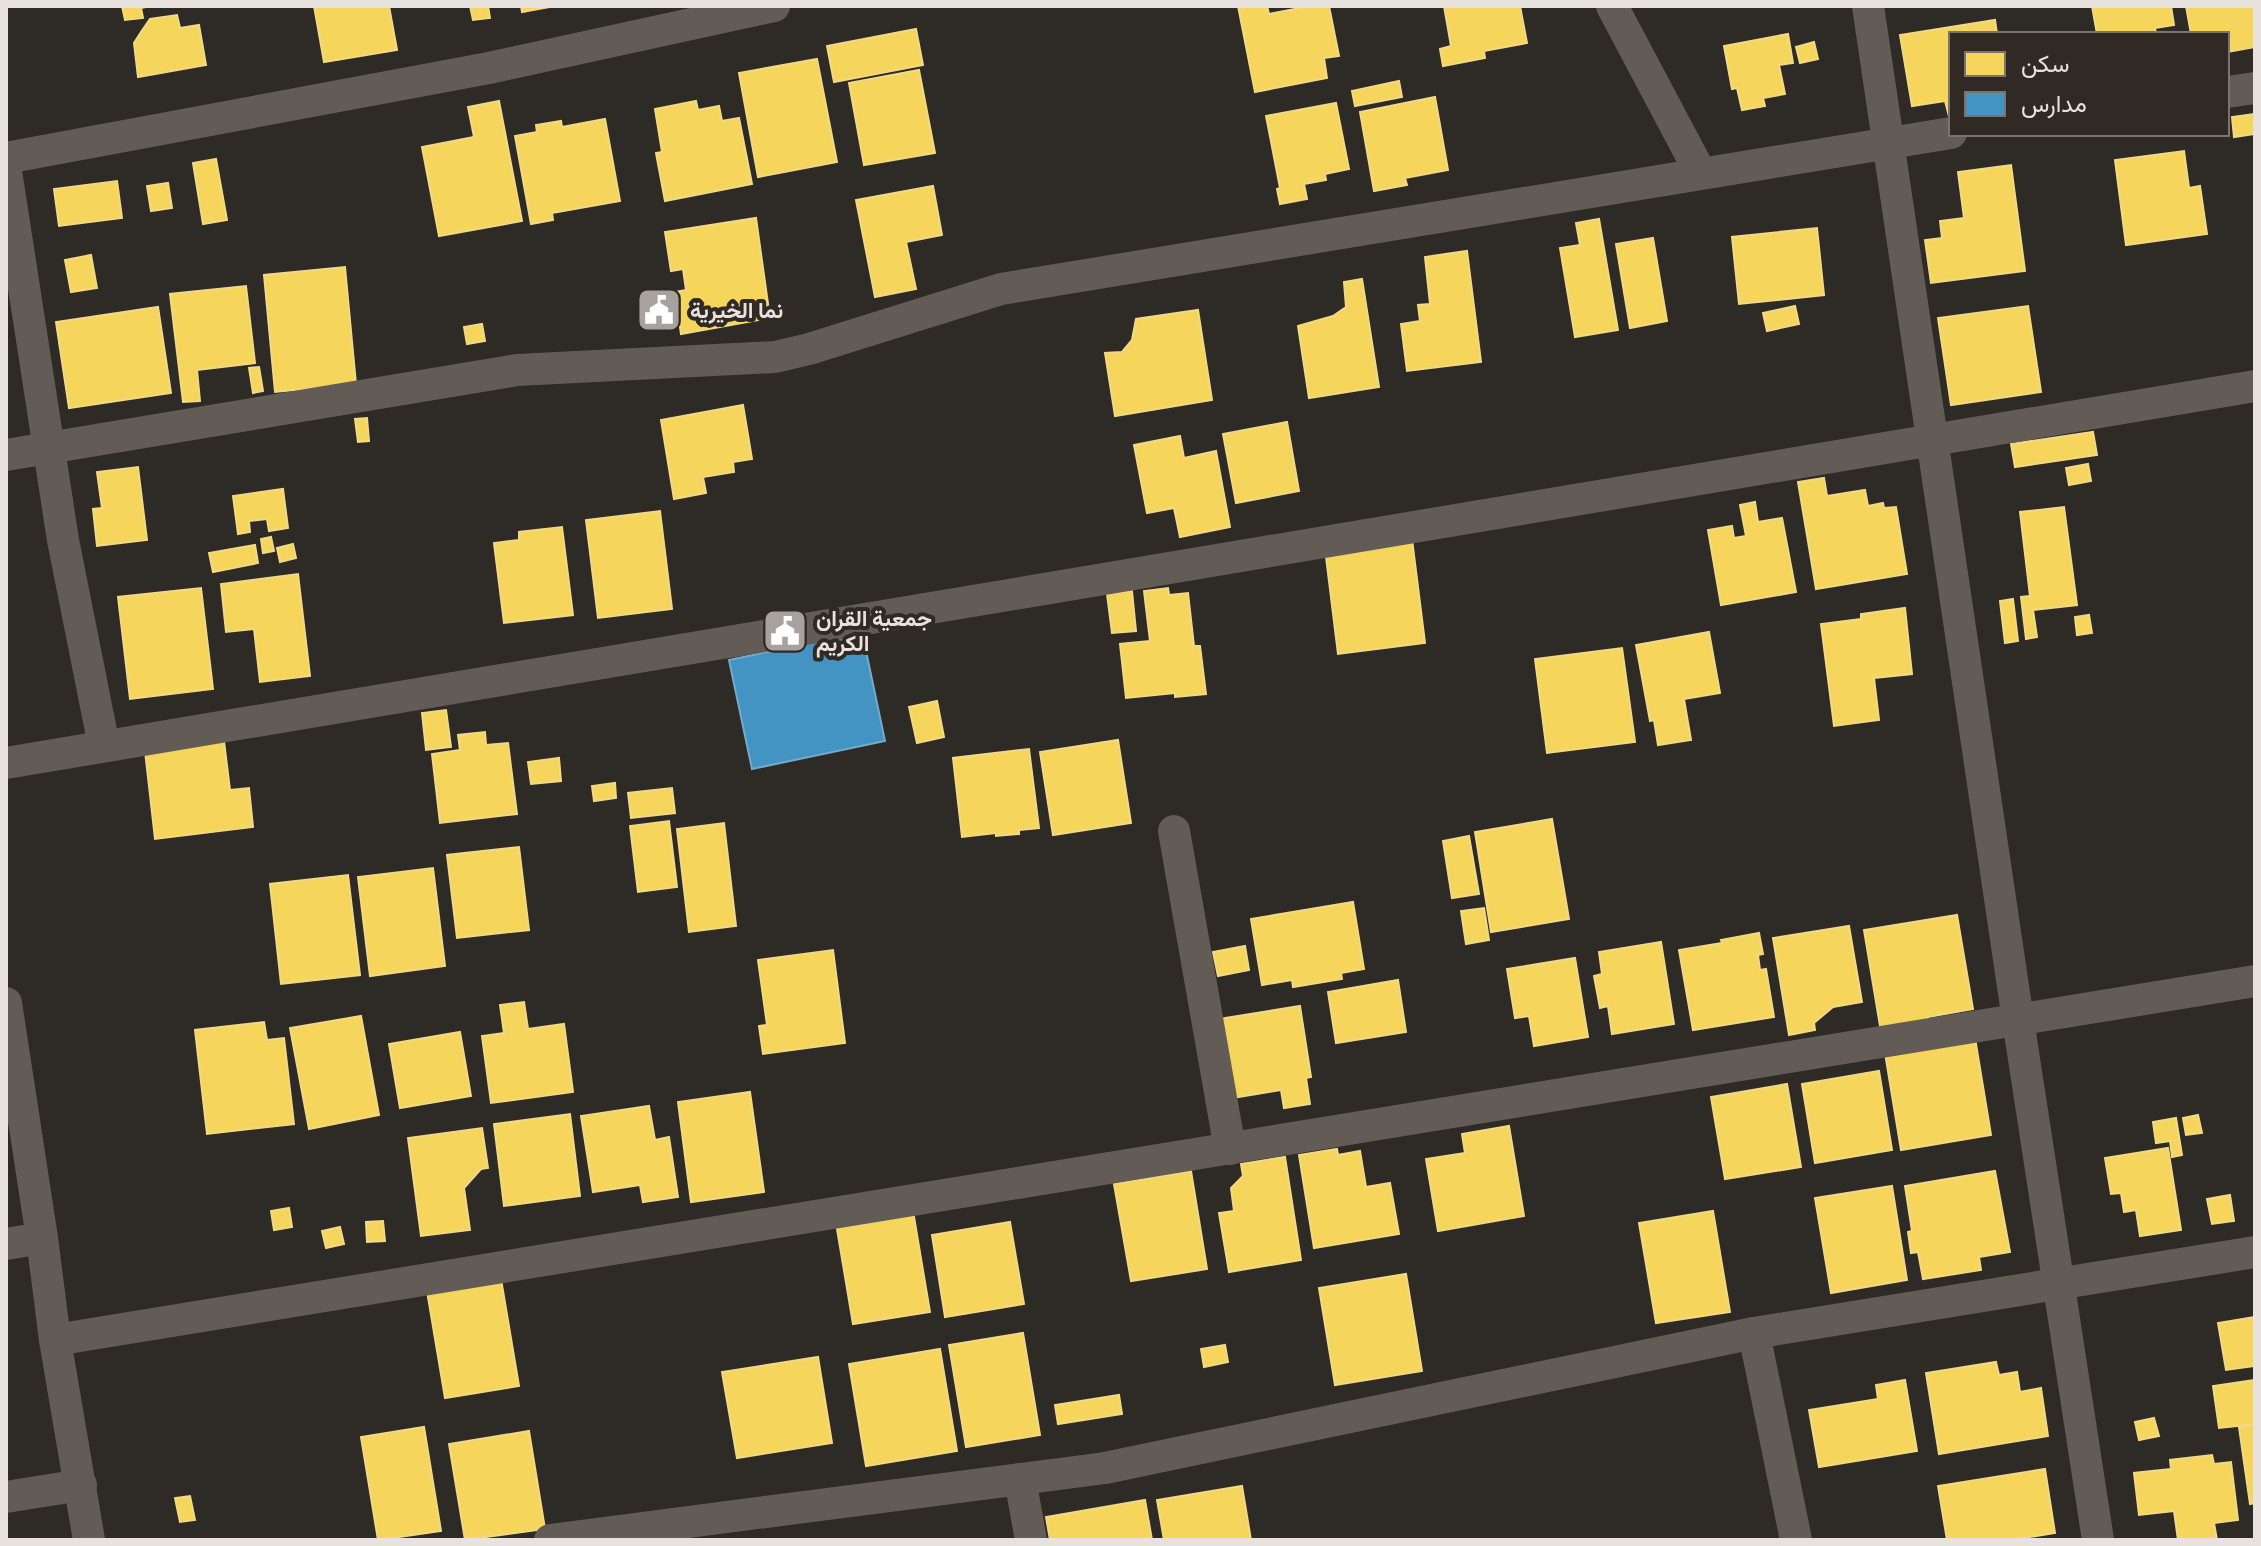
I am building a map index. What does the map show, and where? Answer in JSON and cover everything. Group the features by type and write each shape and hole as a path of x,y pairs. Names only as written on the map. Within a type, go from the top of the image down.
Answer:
{"street":[{"path":"6,158 489,68 774,6"},
{"path":"1612,6 1700,172"},
{"path":"1868,6 2098,1540"},
{"path":"2229,92 2255,88"},
{"path":"6,455 517,370 775,357 1001,289 1949,133"},
{"path":"6,171 63,540 104,746"},
{"path":"6,763 2255,386"},
{"path":"1174,831 1230,1149"},
{"path":"55,1340 2255,981"},
{"path":"6,1007 55,1340 89,1540"},
{"path":"6,1244 42,1238"},
{"path":"550,1540 1105,1468 1754,1333 2255,1252"},
{"path":"1754,1333 1796,1540"},
{"path":"1020,1479 1031,1540"},
{"path":"6,1497 81,1485"}],"building: سكن":[{"path":"122,6 151,6 141,8 143,18 125,20"},
{"path":"314,6 389,6 397,50 324,62"},
{"path":"470,6 488,6 490,18 473,20"},
{"path":"521,6 555,6 522,12"},
{"path":"1238,6 1267,6 1269,14 1310,6 1329,6 1339,56 1324,58 1327,78 1255,92"},
{"path":"1444,6 1520,6 1527,43 1484,51 1485,58 1443,66 1440,49 1451,46"},
{"path":"2092,6 2171,6 2174,25 2155,28 2156,32 2097,32"},
{"path":"2186,6 2255,6 2255,47 2229,52 2229,32 2191,32"},
{"path":"177,15 180,28 199,25 206,65 138,77 134,43 150,19"},
{"path":"1995,20 1997,32 1949,32 1949,116 1945,101 1912,106 1900,35"},
{"path":"916,29 923,65 834,82 827,46"},
{"path":"1788,34 1793,63 1779,65 1785,94 1763,98 1765,106 1742,110 1737,88 1732,89 1724,46"},
{"path":"1814,42 1818,59 1800,63 1796,47"},
{"path":"817,59 837,162 758,177 739,73"},
{"path":"919,70 935,153 864,165 849,83"},
{"path":"1399,81 1402,97 1355,106 1352,91"},
{"path":"1435,97 1448,170 1405,178 1407,185 1374,191 1360,112"},
{"path":"499,101 522,221 439,236 422,147 474,137 468,107"},
{"path":"696,101 698,110 719,106 722,121 739,118 752,184 665,201 656,153 662,152 655,109"},
{"path":"1336,103 1349,169 1325,174 1326,180 1304,184 1307,199 1280,204 1277,189 1280,188 1266,116"},
{"path":"2255,114 2255,134 2234,137 2232,117"},
{"path":"605,119 620,201 552,213 553,220 531,224 515,136 537,132 536,125 561,121 562,127"},
{"path":"2184,151 2189,188 2200,186 2207,234 2126,245 2115,160"},
{"path":"216,159 227,220 203,224 193,163"},
{"path":"2011,165 2025,271 1931,283 1925,240 1942,238 1940,221 1964,218 1958,172"},
{"path":"117,181 122,218 59,226 54,189"},
{"path":"168,183 172,208 151,211 147,186"},
{"path":"933,186 942,235 906,242 916,289 875,297 856,200"},
{"path":"756,218 770,318 681,334 675,292 686,290 683,269 671,271 665,232"},
{"path":"1599,219 1618,330 1575,337 1560,248 1580,245 1576,223"},
{"path":"1817,228 1824,295 1739,304 1732,237"},
{"path":"1653,238 1667,321 1630,328 1616,244"},
{"path":"1467,251 1481,362 1407,371 1401,324 1420,321 1418,305 1430,304 1425,257"},
{"path":"91,255 97,288 71,292 65,260"},
{"path":"345,267 356,384 275,392 264,275"},
{"path":"1362,279 1379,387 1309,398 1298,326 1333,316 1346,307 1344,282"},
{"path":"246,286 255,363 197,370 200,401 183,402 170,294"},
{"path":"1795,306 1799,324 1767,331 1763,313"},
{"path":"2028,306 2041,392 1951,405 1938,318"},
{"path":"158,307 171,393 69,408 56,322"},
{"path":"1198,310 1212,400 1115,416 1105,353 1122,352 1132,340 1136,319"},
{"path":"482,324 485,341 467,344 464,327"},
{"path":"259,367 263,391 253,393 249,368"},
{"path":"743,405 752,459 733,462 734,472 703,477 706,493 674,499 661,420"},
{"path":"367,418 369,441 358,442 355,419"},
{"path":"1287,422 1299,491 1236,503 1223,434"},
{"path":"2093,432 2097,455 2015,467 2011,444"},
{"path":"1180,436 1184,458 1216,451 1230,527 1180,537 1174,508 1147,513 1134,445"},
{"path":"2088,464 2091,481 2069,485 2066,468"},
{"path":"138,467 147,540 97,546 93,509 102,508 97,472"},
{"path":"1824,478 1827,496 1865,490 1868,506 1883,503 1884,508 1896,507 1907,574 1816,589 1798,482"},
{"path":"283,489 288,528 269,531 267,519 249,521 250,532 238,534 233,496"},
{"path":"1755,502 1758,522 1782,518 1796,592 1721,605 1708,530 1732,526 1734,538 1746,536 1740,505"},
{"path":"2064,507 2077,605 2033,610 2037,637 2026,639 2021,597 2030,596 2020,512"},
{"path":"660,511 672,609 598,618 586,520"},
{"path":"562,527 573,615 504,623 494,543 519,540 519,532"},
{"path":"271,537 274,551 263,553 261,539"},
{"path":"1412,539 1425,643 1338,654 1325,549"},
{"path":"293,544 296,558 280,562 277,548"},
{"path":"255,545 258,563 213,572 209,553"},
{"path":"298,574 310,676 260,682 254,629 226,632 221,584"},
{"path":"201,588 213,689 130,699 118,597"},
{"path":"1168,588 1169,595 1188,593 1194,646 1200,646 1206,694 1175,697 1175,693 1126,698 1120,644 1150,641 1144,591"},
{"path":"1132,591 1136,631 1112,633 1107,594"},
{"path":"2013,599 2018,641 2005,643 2000,601"},
{"path":"1905,608 1912,674 1874,678 1879,720 1834,726 1821,624 1861,619 1861,614"},
{"path":"2089,615 2092,633 2077,635 2075,617"},
{"path":"1709,632 1720,693 1684,699 1691,740 1658,745 1654,720 1650,721 1636,645"},
{"path":"1622,648 1635,742 1547,753 1535,659"},
{"path":"937,701 944,737 917,743 909,707"},
{"path":"446,710 451,747 426,750 422,713"},
{"path":"485,732 486,745 508,743 517,814 440,823 432,754 460,750 458,735"},
{"path":"1118,740 1131,823 1053,835 1040,752"},
{"path":"224,741 230,790 249,788 253,827 155,839 145,751"},
{"path":"1029,749 1039,828 1019,830 1019,834 962,837 953,758"},
{"path":"559,758 561,781 531,784 528,762"},
{"path":"615,783 616,798 594,801 592,786"},
{"path":"672,788 675,813 631,818 628,793"},
{"path":"1552,819 1569,919 1491,932 1475,832"},
{"path":"669,821 677,887 638,892 630,826"},
{"path":"724,823 736,926 689,932 677,829"},
{"path":"1469,836 1479,894 1452,898 1443,841"},
{"path":"519,847 529,930 457,938 447,855"},
{"path":"433,868 445,966 370,976 358,877"},
{"path":"348,875 360,975 281,984 270,884"},
{"path":"1353,902 1364,969 1341,973 1342,979 1293,987 1292,980 1262,985 1251,919"},
{"path":"1484,908 1489,940 1466,944 1461,911"},
{"path":"1957,915 1973,1009 1928,1017 1929,1024 1881,1032 1864,930"},
{"path":"1849,926 1862,1002 1833,1007 1814,1023 1815,1030 1789,1035 1773,938"},
{"path":"1759,933 1763,954 1758,955 1760,970 1766,969 1774,1017 1693,1030 1679,950"},
{"path":"1661,942 1674,1024 1612,1034 1608,1006 1600,1008 1594,976 1602,974 1599,952"},
{"path":"1245,946 1249,970 1218,976 1213,952"},
{"path":"833,950 845,1043 763,1054 759,1026 767,1025 758,960"},
{"path":"1575,958 1588,1037 1534,1046 1529,1016 1515,1018 1507,969"},
{"path":"1398,980 1406,1032 1336,1043 1328,992"},
{"path":"524,1002 528,1029 564,1024 573,1092 491,1103 482,1036 504,1033 500,1005"},
{"path":"1300,1006 1311,1077 1306,1078 1310,1104 1284,1108 1281,1090 1232,1098 1219,1019"},
{"path":"361,1016 379,1115 309,1129 290,1028"},
{"path":"264,1022 267,1040 284,1038 294,1124 207,1134 195,1030"},
{"path":"460,1032 471,1096 400,1108 389,1044"},
{"path":"1975,1038 1991,1135 1901,1150 1885,1053"},
{"path":"1879,1071 1892,1150 1815,1163 1802,1084"},
{"path":"1787,1084 1801,1167 1725,1179 1711,1097"},
{"path":"750,1092 764,1192 691,1202 678,1102"},
{"path":"649,1106 655,1140 669,1137 678,1197 643,1202 640,1185 593,1192 581,1116"},
{"path":"570,1114 580,1196 504,1206 494,1124"},
{"path":"2198,1115 2202,1133 2186,1135 2183,1118"},
{"path":"2176,1118 2182,1155 2172,1157 2170,1141 2156,1143 2153,1122"},
{"path":"1509,1126 1524,1216 1438,1231 1426,1159 1465,1153 1462,1134"},
{"path":"482,1128 488,1168 481,1169 464,1188 470,1230 421,1236 408,1138"},
{"path":"2168,1148 2181,1230 2140,1236 2136,1210 2124,1212 2121,1193 2111,1194 2105,1158"},
{"path":"1337,1149 1338,1155 1360,1151 1366,1187 1390,1183 1399,1234 1314,1248 1299,1155"},
{"path":"1285,1157 1301,1260 1229,1272 1219,1213 1234,1211 1231,1188 1243,1176 1241,1164"},
{"path":"1191,1171 1207,1269 1131,1281 1114,1184"},
{"path":"1995,1171 2010,1252 1979,1257 1981,1270 1923,1279 1918,1252 1911,1253 1908,1232 1912,1231 1905,1186"},
{"path":"1892,1186 1907,1280 1831,1293 1815,1198"},
{"path":"2230,1195 2234,1221 2212,1224 2207,1199"},
{"path":"289,1208 292,1227 274,1230 271,1211"},
{"path":"913,1211 930,1312 853,1324 836,1223"},
{"path":"1713,1211 1730,1312 1656,1323 1639,1223"},
{"path":"383,1221 385,1241 367,1242 366,1222"},
{"path":"1010,1222 1024,1304 945,1317 932,1235"},
{"path":"340,1227 344,1244 326,1248 322,1231"},
{"path":"1406,1274 1422,1371 1335,1385 1319,1288"},
{"path":"501,1279 519,1386 445,1398 427,1291"},
{"path":"2255,1317 2255,1366 2226,1370 2218,1323"},
{"path":"1023,1333 1040,1435 966,1447 949,1345"},
{"path":"1225,1345 1228,1362 1204,1367 1201,1349"},
{"path":"940,1349 957,1451 866,1466 849,1364"},
{"path":"818,1357 832,1443 737,1458 722,1372"},
{"path":"1996,1362 1999,1375 2017,1372 2020,1392 2041,1388 2048,1436 1939,1454 1926,1373"},
{"path":"1905,1380 1917,1451 1819,1467 1809,1410 1878,1399 1876,1385"},
{"path":"2255,1380 2255,1424 2219,1428 2213,1386"},
{"path":"1119,1395 1122,1414 1058,1424 1055,1405"},
{"path":"2154,1418 2159,1436 2139,1440 2135,1422"},
{"path":"2255,1424 2255,1503 2250,1504 2239,1427"},
{"path":"424,1427 441,1531 378,1540 361,1437"},
{"path":"529,1431 545,1529 465,1540 449,1444"},
{"path":"2212,1455 2214,1464 2231,1462 2238,1520 2214,1523 2217,1540 2178,1540 2174,1511 2139,1515 2134,1473 2171,1469 2170,1460"},
{"path":"2045,1469 2055,1533 2011,1540 1947,1540 1938,1486"},
{"path":"1242,1486 1251,1540 1164,1540 1157,1500"},
{"path":"190,1496 195,1520 180,1522 175,1498"},
{"path":"1145,1500 1152,1540 1050,1540 1046,1517"}],"building: مدارس":[{"path":"862,632 885,741 752,769 729,660"}],"place":[{"name":"نما الخيرية","path":"659,310"},
{"name":"جمعية القران الكريم","path":"785,631"}]}
